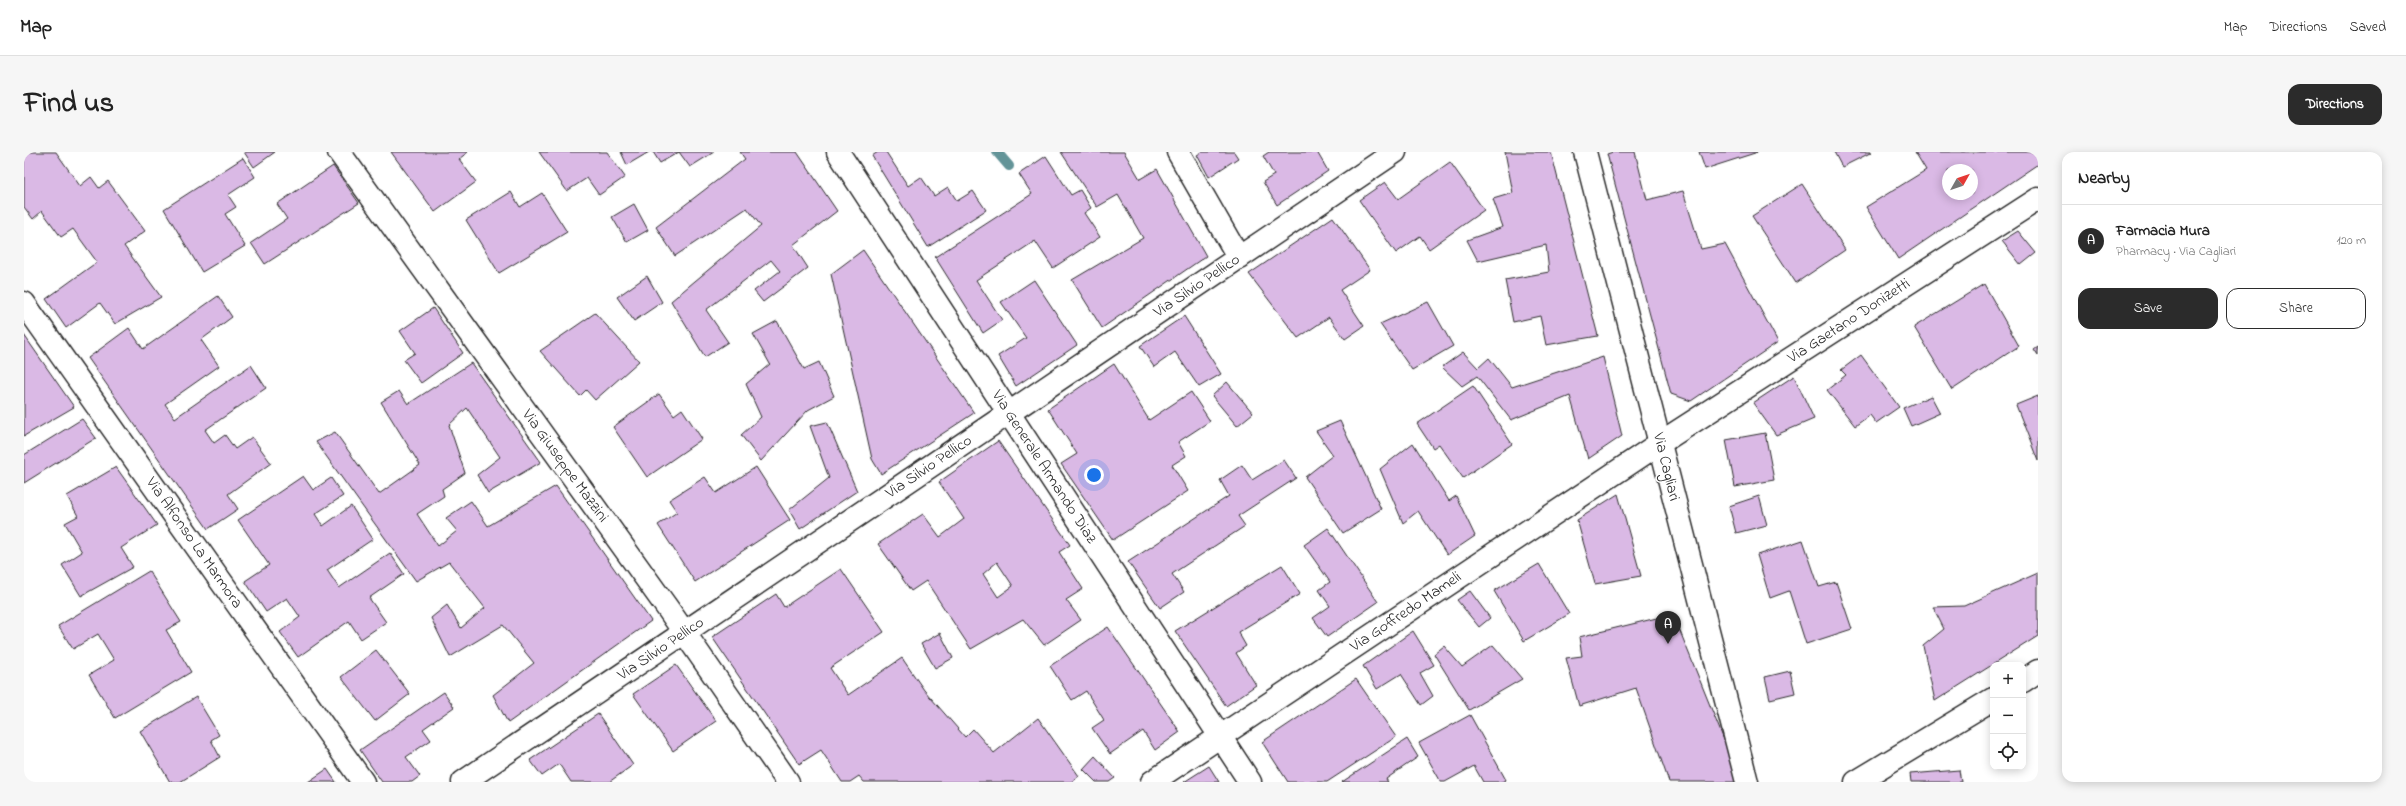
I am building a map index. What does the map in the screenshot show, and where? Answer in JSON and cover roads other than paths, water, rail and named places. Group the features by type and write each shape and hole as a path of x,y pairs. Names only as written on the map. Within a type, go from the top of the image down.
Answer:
{"street":[{"name":"Via Generale Armando Diaz","path":"838,152 1250,782"},
{"path":"1178,152 1239,258"},
{"name":"Via Silvio Pellico","path":"463,782 1395,152"},
{"name":"Via Cagliari","path":"1585,152 1747,782"},
{"name":"Via Giuseppe Mazzini","path":"343,153 788,782"},
{"name":"Via Gaetano Donizetti","path":"1660,443 2038,199"},
{"name":"Via Alfonso La Marmora","path":"24,303 363,782"},
{"name":"Via Goffredo Mameli","path":"1152,782 1660,443"},
{"path":"2026,679 2038,672"},
{"path":"1856,782 1990,701"}],"waterway":[{"path":"997,152 1009,166"}],"place":[{"name":"Farmacia Mura","path":"1668,644"}]}
